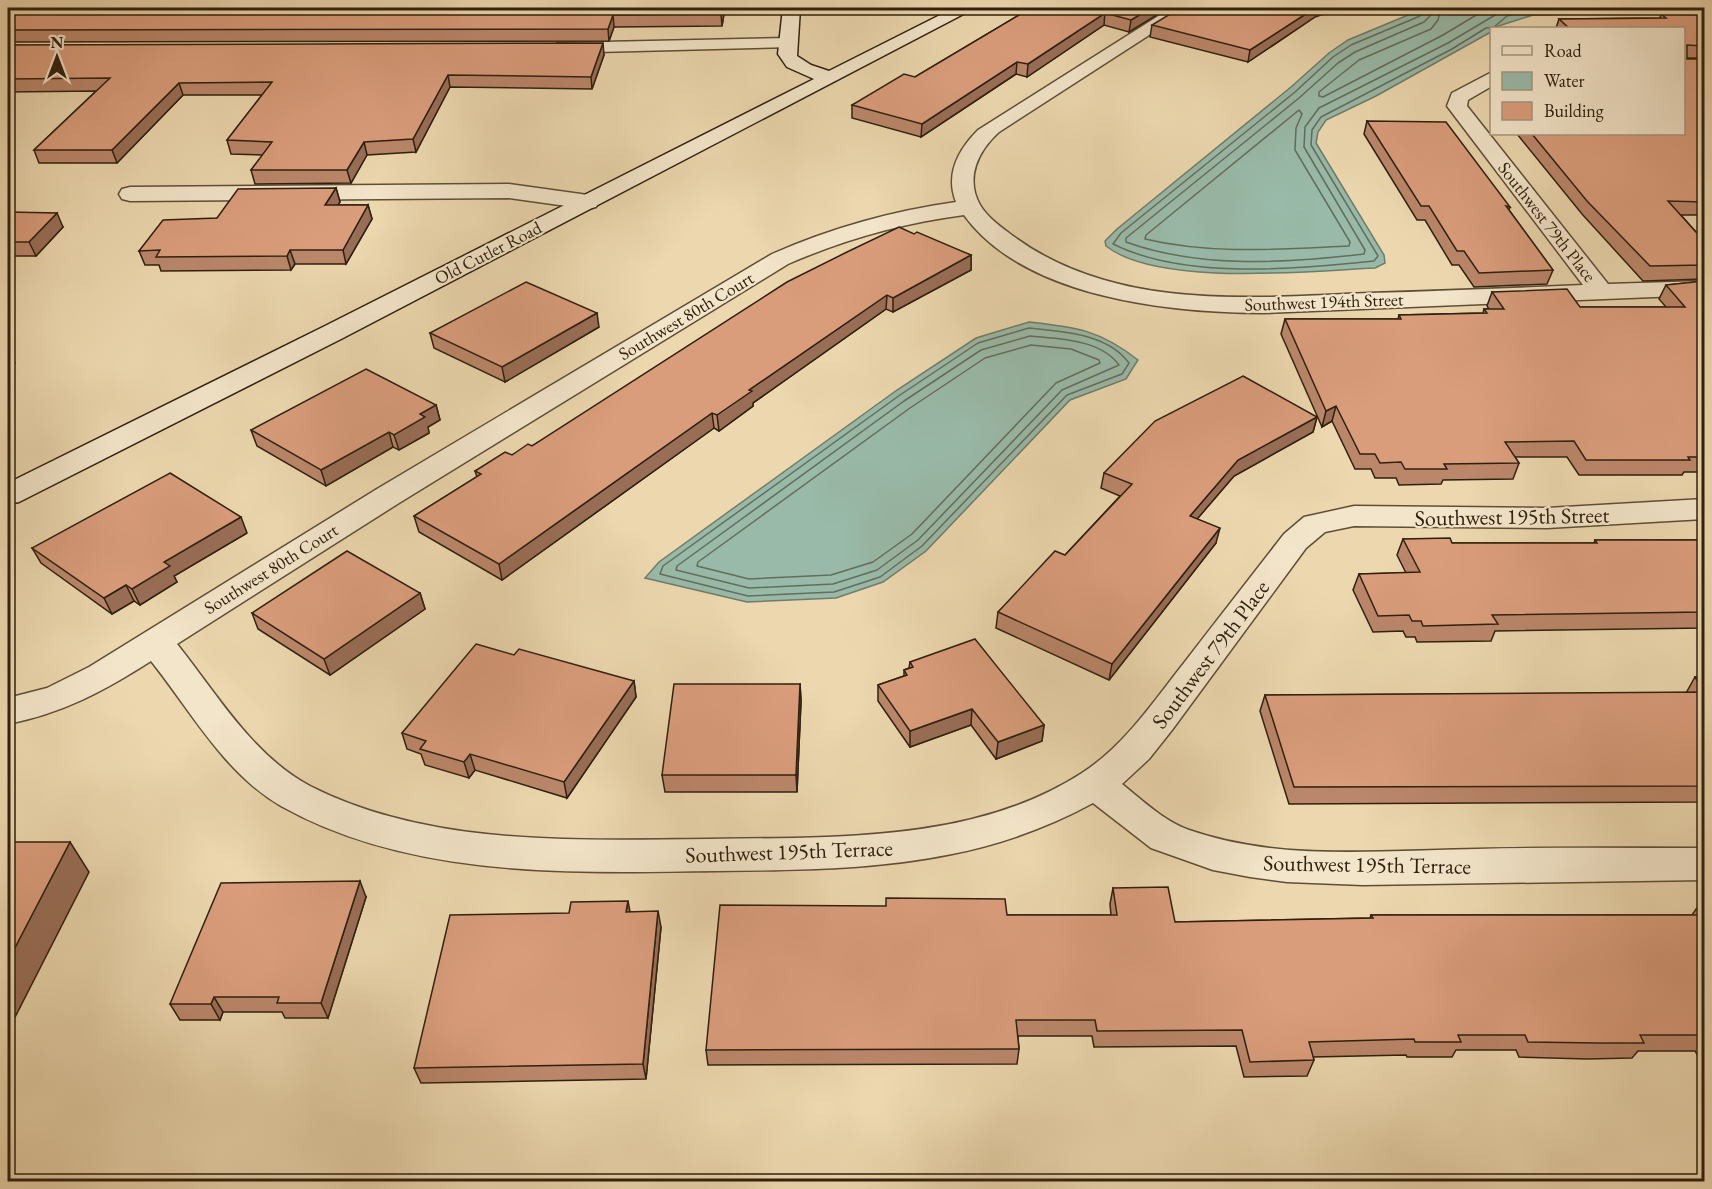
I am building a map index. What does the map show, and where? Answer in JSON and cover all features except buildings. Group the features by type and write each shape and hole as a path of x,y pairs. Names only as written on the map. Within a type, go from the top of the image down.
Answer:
{"street":[{"path":"791,8 787,49 794,64 828,77"},
{"name":"Old Cutler Road","path":"8,495 966,8"},
{"path":"970,207 963,188 965,166 970,152 985,134 1182,8"},
{"path":"537,48 652,48 671,53 708,49 787,49"},
{"name":"Southwest 79th Place","path":"1490,79 1459,97 1457,106 1600,291"},
{"path":"130,194 509,191 588,202"},
{"name":"Southwest 194th Street","path":"970,207 1003,240 1045,265 1121,291 1176,301 1264,305 1704,288"},
{"name":"Southwest 80th Court","path":"155,641 780,259 862,227 897,218 970,207"},
{"name":"Southwest 195th Street","path":"1320,523 1354,516 1450,519 1547,518 1704,509"},
{"name":"Southwest 79th Place","path":"1096,784 1138,748 1303,532 1320,523"},
{"path":"8,711 35,706 68,694 102,676 155,641"},
{"name":"Southwest 195th Terrace","path":"155,641 235,746 277,784 297,797 352,822 455,843 543,853 631,855 822,853 895,848 964,835 1022,818 1052,807 1096,784 1143,823 1175,841 1238,860 1275,866 1342,868 1704,864"}],"water":[{"path":"1425,8 1704,8 1704,15 1622,13 1533,15 1490,27 1490,33 1376,96 1326,120 1318,132 1316,143 1384,255 1385,263 1375,268 1236,274 1197,272 1161,267 1130,259 1106,246 1105,241 1117,229 1291,87 1329,53 1348,40"},
{"path":"1029,322 1074,328 1099,336 1138,360 1126,379 1070,400 926,551 883,582 836,598 747,602 645,578 659,562 897,390 976,338"}]}
